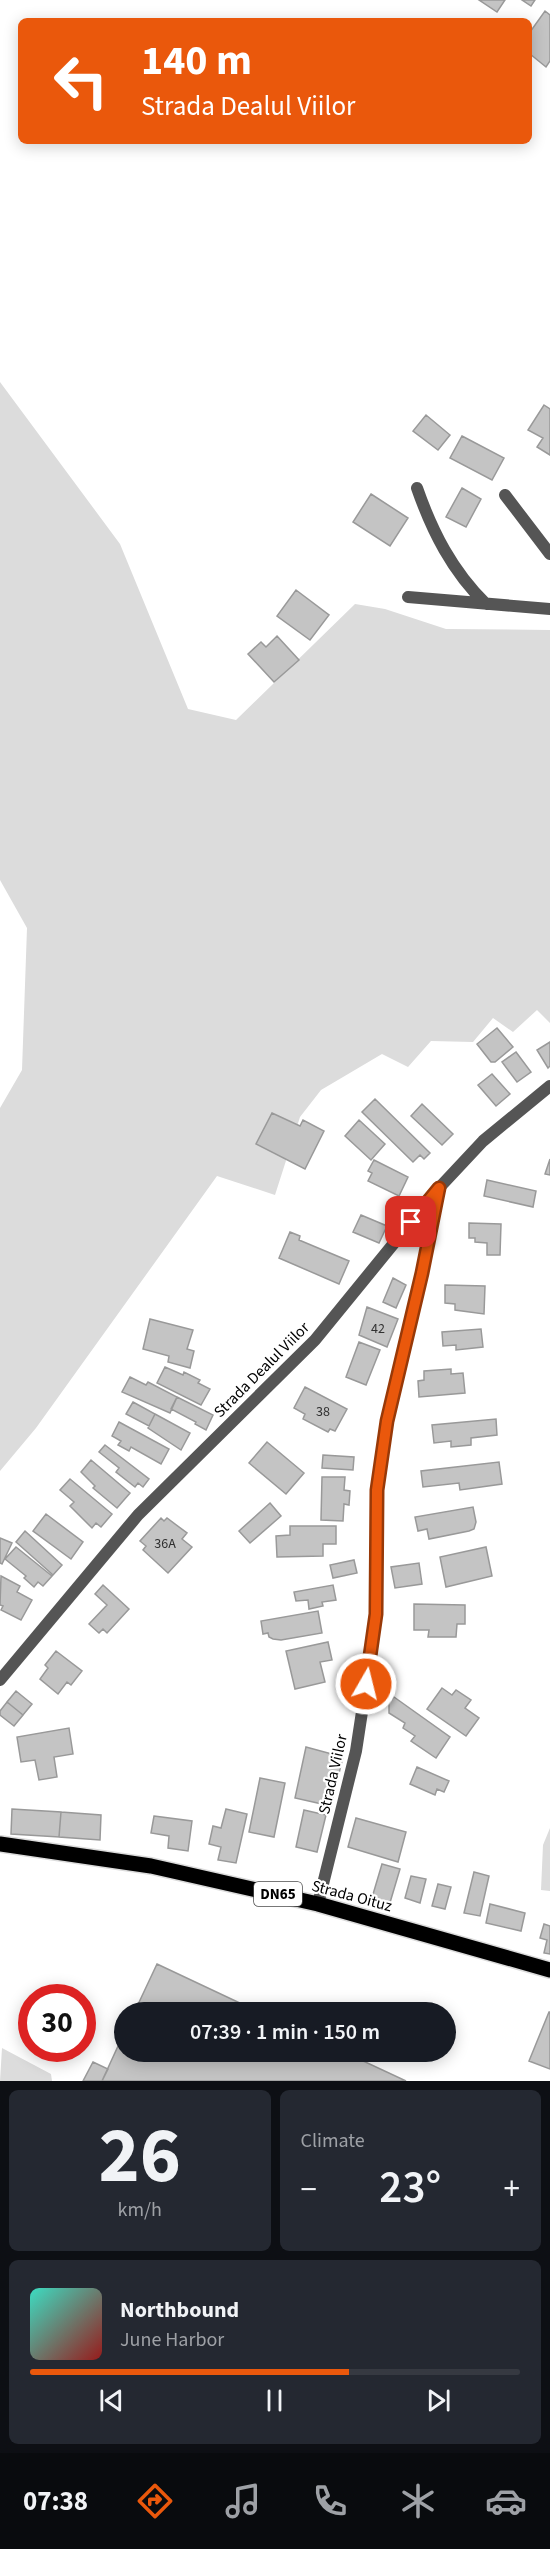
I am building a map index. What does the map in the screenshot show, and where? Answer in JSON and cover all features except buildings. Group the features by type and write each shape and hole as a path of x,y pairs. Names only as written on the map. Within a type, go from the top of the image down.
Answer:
{"main road":[{"name":"Strada Oituz","path":"0,1844 151,1866 318,1904 550,1970"}],"street":[{"path":"417,488 428,517 447,555 467,585 486,604"},
{"path":"505,495 550,554"},
{"path":"408,597 550,609"},
{"name":"Strada Dealul Viilor","path":"0,1680 138,1515 315,1340 439,1188 483,1141 550,1086"},
{"name":"Strada Viilor","path":"318,1904 356,1750 375,1622 377,1490 387,1421 422,1273 439,1188"}],"shaded area":[{"path":"0,382 120,544 188,709 236,720 355,604 385,609 446,629 550,630 550,1023 537,1010 513,1032 493,1018 473,1042 431,1041 408,1067 382,1054 321,1090 300,1117 275,1195 217,1176 36,1428 0,1471 0,1108 22,1070 27,928 0,880"},
{"path":"550,1828 550,1891 541,1890 543,1845"},
{"path":"2,2048 18,2056 18,2062 28,2062 51,2074 52,2081 0,2081"}],"route":[{"path":"366,1684 376,1614 377,1490 387,1421 422,1273 439,1188 411,1222"}]}
